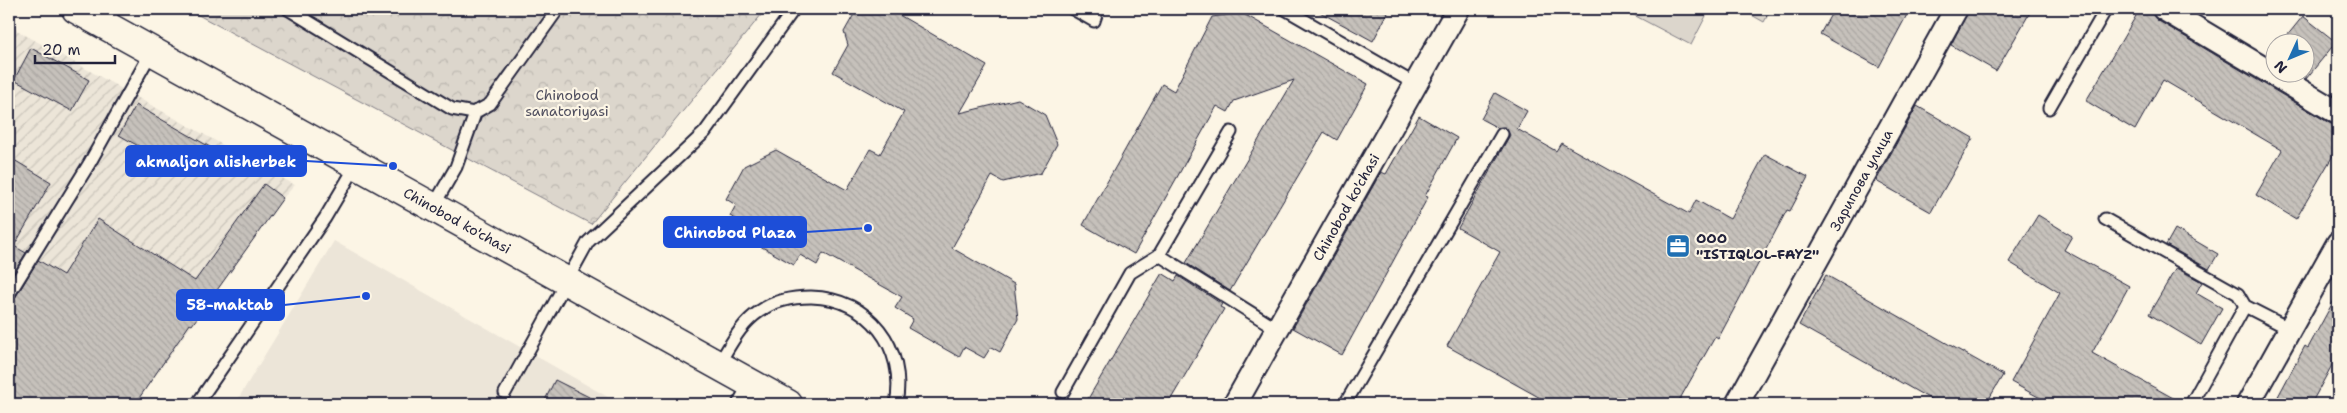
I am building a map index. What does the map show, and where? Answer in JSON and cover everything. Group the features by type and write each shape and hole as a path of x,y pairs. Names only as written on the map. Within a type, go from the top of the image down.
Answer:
{"main road":[{"name":"Chinobod ko'chasi","path":"76,9 111,17 152,50 718,366 744,394 788,404"}],"street":[{"name":"Chinobod ko'chasi","path":"1235,404 1458,9"},
{"name":"Зарипова улица","path":"1737,404 1956,9"},
{"path":"2164,9 2338,113"},
{"path":"2248,404 2338,244"}],"lane":[{"path":"288,9 452,109 476,112 490,104 558,9"},
{"path":"505,393 588,242 705,132 794,9"},
{"path":"1073,9 1094,21 1098,9"},
{"path":"1285,9 1415,84"},
{"path":"2050,108 2106,9"},
{"path":"9,294 89,164 152,50"},
{"path":"433,207 456,167 476,112"},
{"path":"1063,392 1130,273 1160,255 1231,132"},
{"path":"1345,404 1502,134"},
{"path":"197,404 325,218 357,164"},
{"path":"2105,219 2238,294 2245,306 2290,329"},
{"path":"1160,255 1277,329"},
{"path":"718,366 741,328 759,311 784,299 827,298 849,304 883,334 892,352 898,372 896,404"},
{"path":"2191,404 2245,306"}],"shaded area":[{"path":"9,26 295,185 283,198 135,404 9,404"},
{"path":"334,241 620,404 235,404"}],"green space":[{"name":"Chinobod sanatoriyasi","path":"187,9 766,9 591,224"},
{"path":"1630,9 1702,9 1708,12 1691,45 1628,12"},
{"path":"1741,9 1771,9 1764,22"}],"building":[{"path":"857,9 889,9 987,66 960,113 1018,99 1045,115 1057,144 1041,173 1003,182 992,176 952,248 1014,284 1018,319 1000,352 991,347 984,358 964,347 959,357 908,328 913,319 895,308 902,297 823,253 817,265 800,255 794,265 742,236 748,226 730,216 736,205 726,199 744,166 776,150 847,190 870,149 880,154 904,112 833,72 848,45 844,32"},
{"path":"1314,9 1390,9 1373,41"},
{"path":"1834,9 1910,9 1879,67 1820,34"},
{"path":"1969,9 2032,9 1996,71 1951,45"},
{"path":"2140,9 2152,13 2157,20 2331,124 2338,126 2338,147 2296,219 2256,195 2282,150 2163,80 2135,130 2086,101"},
{"path":"1242,13 1368,84 1337,140 1324,132 1230,291 1186,263 1294,80 1234,101 1228,112 1217,106 1134,254 1083,225 1162,84 1174,91 1212,17"},
{"path":"2303,16 2336,42 2314,69 2314,32 2290,32"},
{"path":"31,48 89,80 72,111 14,80"},
{"path":"1495,93 1527,111 1517,129 1556,151 1561,143 1689,214 1696,200 1730,219 1765,154 1808,177 1790,211 1787,210 1718,339 1715,337 1677,404 1551,404 1447,346 1500,252 1458,228 1510,135 1505,127 1498,128 1481,119"},
{"path":"136,105 210,147 193,177 119,135"},
{"path":"1917,106 1973,138 1931,212 1876,181"},
{"path":"1419,116 1457,138 1425,196 1428,197 1342,355 1293,328 1381,172 1386,174"},
{"path":"9,157 51,182 14,246 26,253 9,280"},
{"path":"264,184 283,198 192,325 190,324 135,404 9,404 9,301 15,298 38,260 63,275 98,219 195,281"},
{"path":"2038,215 2072,236 2064,250 2129,286 2092,353 2184,404 2051,404 2011,382 2060,293 2009,262"},
{"path":"2175,229 2218,254 2209,269 2166,245"},
{"path":"2176,268 2202,282 2196,293 2222,308 2201,345 2149,314"},
{"path":"1162,273 1175,281 1178,276 1222,304 1220,307 1224,309 1168,404 1085,404"},
{"path":"1826,275 2003,375 1986,404 1939,404 1799,325"},
{"path":"2338,293 2338,354 2311,404 2274,404 2305,346 2308,348"},
{"path":"555,380 603,404 543,404"}],"place":[{"name":"akmaljon alisherbek","path":"393,166"},
{"name":"Chinobod Plaza","path":"868,228"},
{"name":"ООО \"ISTIQLOL-FAYZ\"","path":"1678,246"},
{"name":"58-maktab","path":"366,296"}]}
